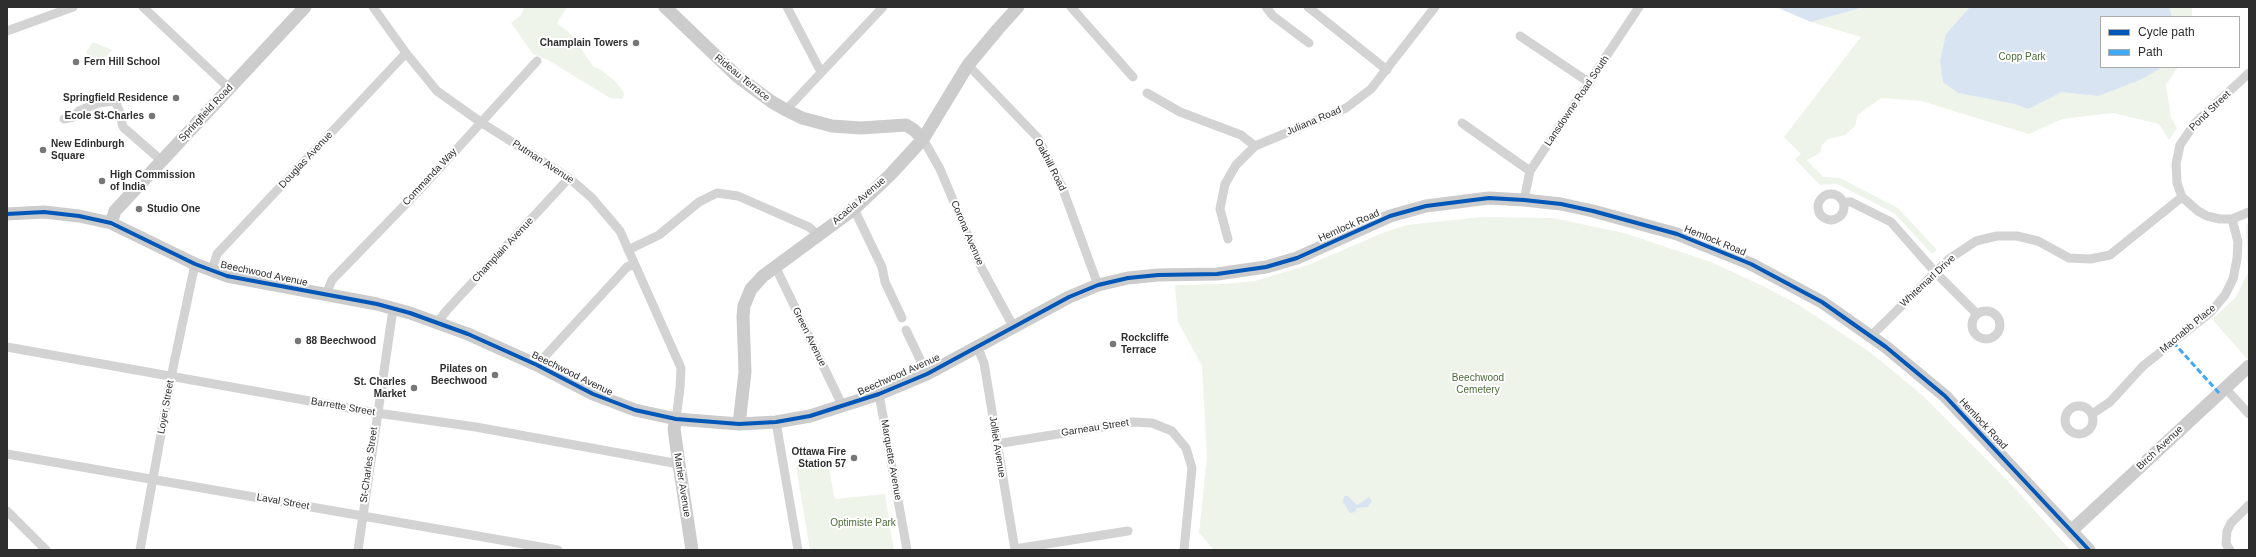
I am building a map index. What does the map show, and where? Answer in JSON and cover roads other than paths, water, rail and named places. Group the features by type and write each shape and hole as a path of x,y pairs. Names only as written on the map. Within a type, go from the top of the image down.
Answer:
{"main road":[{"name":"Springfield Road","path":"111,223 115,212 228,88 305,7"},
{"name":"Rideau Terrace","path":"665,7 738,77 762,96 786,110 807,120 832,126 861,128 906,125 914,130 923,139"},
{"name":"Acacia Avenue","path":"739,424 745,372 742,327 744,306 751,289 775,266 854,209 890,175 923,139 968,66 1015,8"},
{"name":"Hemlock Road","path":"1243,271 1266,267 1297,258 1390,216 1426,206 1489,198 1524,200 1593,211 1677,234 1757,267 1822,302 1871,336 1945,396 2089,550"},
{"name":"Beechwood Avenue","path":"7,214 44,212 79,216 111,223 195,264 227,276 326,294 392,309 468,334 537,365 563,380 609,401 676,419 739,424 776,422 810,416 843,407 879,394 927,374 1013,326 1076,294 1098,285 1128,278 1158,275 1243,271"},
{"name":"Birch Avenue","path":"2071,531 2249,366"},
{"name":"Marier Avenue","path":"676,419 674,429 678,464 692,550"}],"street":[{"path":"7,32 73,7"},
{"path":"143,7 228,88"},
{"name":"Putman Avenue","path":"373,7 406,53 437,91 482,123 569,178 592,198 620,230 681,368 676,419"},
{"path":"787,7 822,72"},
{"path":"786,110 883,7"},
{"path":"1071,7 1133,77"},
{"path":"1266,7 1273,16 1309,43"},
{"path":"1308,7 1387,70"},
{"name":"Juliana Road","path":"1228,238 1220,209 1226,184 1236,165 1255,146 1346,108 1371,89 1435,7"},
{"name":"Lansdowne Road South","path":"1524,200 1530,171 1590,83 1639,7"},
{"path":"1520,36 1590,83"},
{"name":"Douglas Avenue","path":"212,270 217,254 406,53"},
{"name":"Commanda Way","path":"326,294 335,277 482,123 537,61"},
{"name":"Oakhill Road","path":"968,66 1038,138 1062,187 1098,285"},
{"name":"Pond Street","path":"2182,197 2176,176 2177,155 2180,145 2195,123 2249,73"},
{"path":"1147,93 1180,112 1240,135 1255,146"},
{"path":"64,119 74,117 79,111 98,103 114,101 119,110 123,127 162,161"},
{"path":"1462,123 1530,171"},
{"name":"Corona Avenue","path":"923,139 940,169 982,269 1013,326"},
{"name":"Champlain Avenue","path":"438,324 447,310 569,178"},
{"path":"628,250 659,235 699,202 718,193 738,196 809,227 818,235"},
{"path":"2182,197 2207,216 2232,219 2249,212"},
{"name":"Whitemarl Drive","path":"1871,336 1963,248 1976,241 1997,236 2017,236 2038,241 2069,258 2090,259 2110,255 2182,197"},
{"path":"1844,202 1851,202 1891,222 1936,273 1978,314"},
{"path":"854,209 882,267 885,282 902,318"},
{"name":"Macnabb Place","path":"2092,414 2110,402 2143,366 2211,312 2225,295 2233,279 2237,259 2238,242 2232,219"},
{"name":"Loyer Street","path":"140,550 172,376 195,264"},
{"path":"537,365 627,267 634,264"},
{"name":"Green Avenue","path":"775,266 843,407"},
{"name":"St-Charles Street","path":"358,550 392,309"},
{"path":"906,330 927,374"},
{"name":"Jolliet Avenue","path":"977,346 984,363 996,444 1015,550"},
{"name":"Barrette Street","path":"7,347 377,413 476,427 678,464"},
{"path":"2225,388 2249,414"},
{"name":"Marquette Avenue","path":"879,394 907,550"},
{"path":"776,422 798,550"},
{"name":"Garneau Street","path":"996,444 1133,422 1152,423 1172,431 1186,448 1192,468 1184,550"},
{"name":"Laval Street","path":"7,454 558,550"},
{"path":"2228,547 2226,536 2231,523 2249,505"},
{"path":"7,511 46,550"},
{"path":"1015,550 1128,531"}],"water":[{"path":"1776,7 1864,7 1811,22"},
{"name":"Copp Park","path":"1970,7 2169,7 2172,16 2100,16 2100,68 2161,68 2140,80 2098,96 2062,92 2028,109 2015,104 1958,93 1943,82 1940,61 1946,34"},
{"path":"1344,496 1348,496 1357,505 1369,497 1372,501 1368,507 1357,508 1355,512 1350,513 1343,502"}],"place":[{"name":"Champlain Towers","path":"636,43"},
{"name":"Fern Hill School","path":"76,62"},
{"name":"Springfield Residence","path":"176,98"},
{"name":"Ecole St-Charles","path":"152,116"},
{"name":"New Edinburgh Square","path":"43,150"},
{"name":"High Commission of India","path":"102,181"},
{"name":"Studio One","path":"139,209"},
{"name":"88 Beechwood","path":"298,341"},
{"name":"Rockcliffe Terrace","path":"1113,344"},
{"name":"Pilates on Beechwood","path":"495,375"},
{"name":"St. Charles Market","path":"414,388"},
{"name":"Ottawa Fire Station 57","path":"854,458"}],"park label":[{"name":"Beechwood Cemetery","path":"1478,384"},
{"name":"Optimiste Park","path":"863,523"}]}
